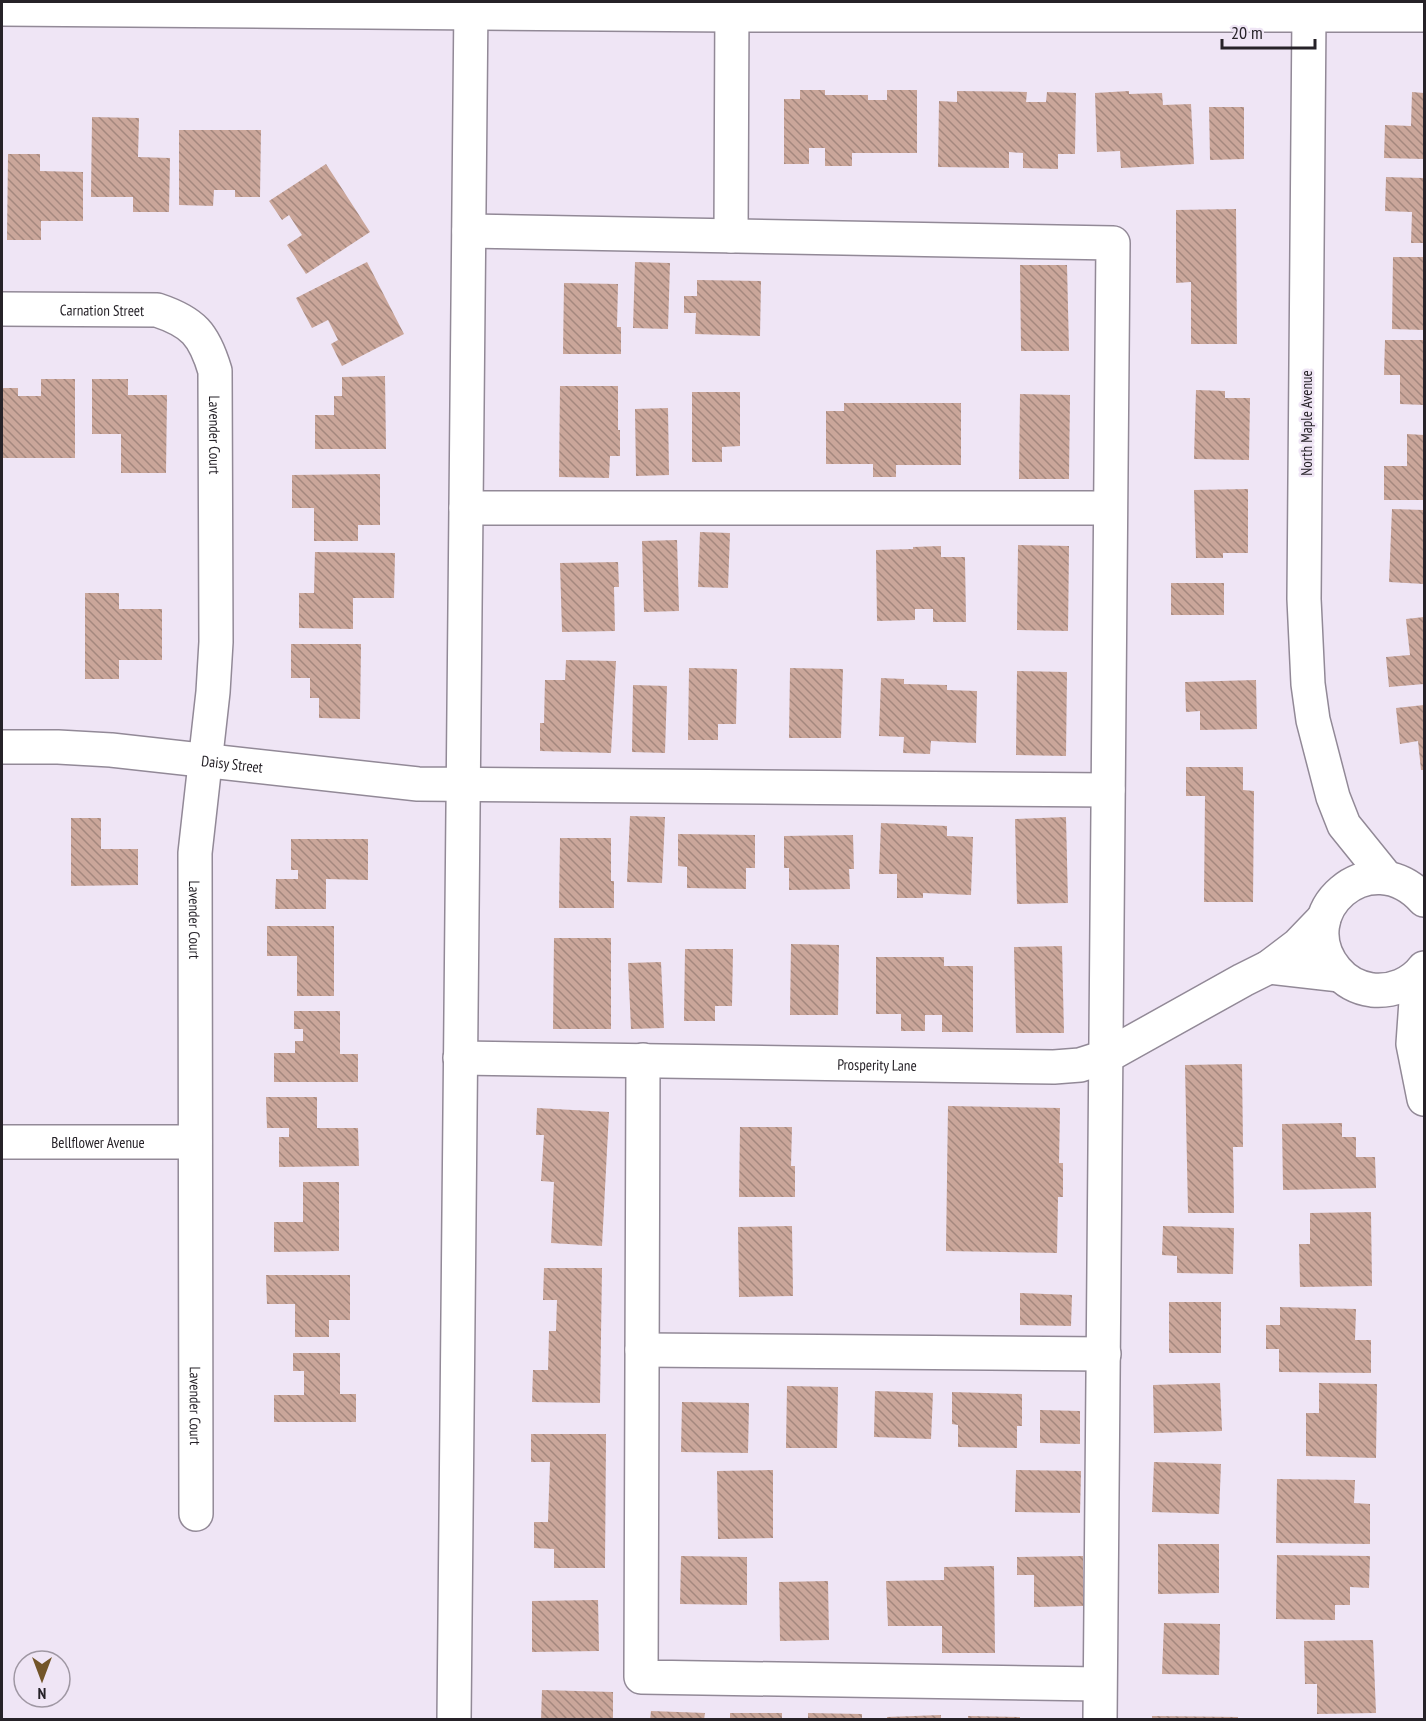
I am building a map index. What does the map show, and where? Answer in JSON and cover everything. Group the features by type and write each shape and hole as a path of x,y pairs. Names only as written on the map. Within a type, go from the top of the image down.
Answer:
{"street":[{"path":"454,1719 471,8"},
{"path":"731,236 732,8"},
{"path":"2,9 732,8 1425,15"},
{"name":"North Maple Avenue","path":"1309,15 1305,645 1308,684 1313,720 1333,797 1344,825 1386,878"},
{"path":"469,231 1113,243 1100,1719"},
{"name":"Carnation Street","path":"2,309 157,310 178,317 197,331"},
{"name":"Lavender Court","path":"196,1514 195,853 213,692 216,642 215,371 209,350 197,331"},
{"path":"466,508 1110,508"},
{"name":"Daisy Street","path":"2,747 111,750 377,780 462,785 1108,790"},
{"name":"North Maple Avenue","path":"1340,975 1329,961 1322,936 1331,907 1344,825"},
{"name":"North Maple Avenue","path":"1331,907 1348,887 1359,880 1372,878 1398,880 1423,896"},
{"name":"Prosperity Lane","path":"460,1058 1054,1067 1080,1065 1105,1057 1269,967 1298,945 1331,907"},
{"path":"1269,967 1340,975 1369,990 1389,990 1398,987 1407,983 1423,969"},
{"path":"1423,969 1416,1000 1413,1044 1425,1099"},
{"path":"1369,990 1413,1044"},
{"path":"643,1060 641,1677 1099,1684"},
{"name":"Bellflower Avenue","path":"2,1142 195,1142"},
{"path":"642,1350 1104,1354"}],"building":[{"path":"800,90 825,90 825,95 868,95 868,100 887,100 887,90 917,90 917,153 852,153 852,166 825,166 825,148 809,148 809,164 784,164 784,99 800,99"},
{"path":"957,91 1027,92 1026,102 1046,102 1047,92 1076,93 1075,154 1058,154 1058,169 1023,168 1023,153 1009,152 1009,168 938,167 939,101 957,102"},
{"path":"1129,91 1129,94 1162,93 1163,105 1191,104 1194,164 1121,168 1120,151 1097,152 1095,93"},
{"path":"1412,92 1424,93 1424,159 1384,158 1385,125 1411,126"},
{"path":"1209,107 1244,107 1244,159 1210,160"},
{"path":"92,117 139,118 138,157 170,158 169,212 133,212 133,197 91,197"},
{"path":"179,130 261,130 260,197 235,197 235,190 214,190 213,206 179,205"},
{"path":"8,154 40,154 40,171 83,172 83,221 41,221 41,240 7,240"},
{"path":"326,164 370,232 306,274 287,245 302,235 289,215 282,220 269,201"},
{"path":"1386,177 1424,178 1424,243 1411,243 1412,212 1385,211"},
{"path":"1236,209 1237,344 1191,344 1191,282 1176,283 1176,210"},
{"path":"1393,257 1424,257 1424,330 1392,329"},
{"path":"367,262 404,334 342,366 331,344 338,340 328,320 312,328 296,298"},
{"path":"635,262 670,263 668,329 633,328"},
{"path":"1020,265 1067,265 1069,351 1021,351"},
{"path":"697,280 761,281 760,336 695,334 696,313 684,313 684,296 697,296"},
{"path":"564,283 618,284 617,327 621,327 621,354 563,354"},
{"path":"1385,340 1424,340 1424,405 1400,404 1400,375 1384,375"},
{"path":"385,376 386,449 315,449 315,415 334,415 334,396 342,396 342,377"},
{"path":"41,379 75,379 75,458 2,458 2,388 18,388 18,396 41,396"},
{"path":"92,379 128,379 128,395 167,395 166,473 121,473 121,434 92,434"},
{"path":"560,386 618,386 620,456 610,456 609,478 559,477"},
{"path":"1196,390 1225,391 1225,398 1250,398 1249,460 1194,459"},
{"path":"692,392 740,392 740,446 722,447 722,462 692,462"},
{"path":"1020,394 1070,395 1069,479 1019,479"},
{"path":"844,403 961,403 961,465 896,465 896,477 873,477 873,464 826,464 826,411 844,411"},
{"path":"668,408 669,475 636,476 635,409"},
{"path":"1407,434 1424,435 1424,500 1384,500 1384,466 1407,466"},
{"path":"380,474 380,525 358,525 358,541 314,541 314,508 292,508 292,475"},
{"path":"1248,489 1248,553 1223,553 1223,558 1196,558 1194,490"},
{"path":"1392,509 1424,510 1424,584 1389,582"},
{"path":"700,532 730,533 728,588 698,587"},
{"path":"677,540 679,611 644,612 642,541"},
{"path":"1018,545 1069,546 1068,631 1017,630"},
{"path":"941,546 941,557 965,557 966,622 933,622 933,609 915,609 915,620 877,621 876,550"},
{"path":"315,552 395,553 394,598 353,598 353,629 299,628 299,593 314,593"},
{"path":"618,562 619,587 614,587 615,631 562,632 560,563"},
{"path":"1171,583 1224,583 1224,615 1171,615"},
{"path":"85,593 119,593 119,609 162,609 162,660 119,660 119,679 85,679"},
{"path":"1424,617 1424,684 1389,687 1386,657 1410,655 1406,619"},
{"path":"291,644 361,644 360,719 319,718 319,698 310,698 310,678 291,678"},
{"path":"566,660 616,661 611,753 540,751 540,723 544,723 545,680 565,680"},
{"path":"689,668 737,669 736,724 718,724 718,740 688,740"},
{"path":"790,668 843,669 841,738 789,738"},
{"path":"1017,671 1067,672 1066,756 1016,755"},
{"path":"881,678 904,679 904,684 947,685 947,690 977,691 976,743 931,741 930,754 903,753 904,737 879,736"},
{"path":"1256,680 1257,729 1200,730 1200,711 1186,712 1185,682"},
{"path":"633,685 667,686 665,753 632,752"},
{"path":"1424,705 1424,770 1421,770 1418,741 1400,744 1396,708"},
{"path":"1186,767 1243,767 1243,790 1254,791 1253,902 1204,902 1205,796 1186,796"},
{"path":"630,816 665,817 662,883 627,882"},
{"path":"1066,817 1068,903 1017,904 1015,819"},
{"path":"71,818 101,818 101,849 138,849 138,885 71,886"},
{"path":"881,823 947,826 947,836 973,837 971,895 923,893 923,898 897,898 897,874 879,874"},
{"path":"678,834 755,835 755,868 746,868 746,889 687,888 687,867 678,866"},
{"path":"853,835 854,869 849,869 850,889 789,890 789,868 784,868 784,836"},
{"path":"560,838 611,838 611,881 614,881 614,908 559,908"},
{"path":"291,839 368,839 368,880 326,879 326,909 275,909 276,879 298,879 298,870 291,870"},
{"path":"267,926 334,926 334,996 297,996 297,956 267,956"},
{"path":"554,938 611,938 611,1029 553,1029"},
{"path":"791,944 839,945 838,1015 790,1015"},
{"path":"1062,946 1064,1033 1016,1033 1014,947"},
{"path":"685,949 733,949 732,1006 715,1006 715,1021 684,1021"},
{"path":"876,957 944,957 944,966 973,966 973,1032 942,1032 942,1015 925,1015 925,1031 901,1031 901,1014 876,1014"},
{"path":"661,962 664,1028 631,1029 628,963"},
{"path":"294,1011 340,1011 340,1054 358,1054 358,1082 274,1082 274,1053 295,1053 295,1041 303,1041 303,1029 294,1029"},
{"path":"1242,1064 1243,1147 1233,1147 1234,1213 1188,1213 1185,1065"},
{"path":"266,1097 317,1097 317,1128 358,1128 359,1166 279,1167 279,1137 289,1137 289,1128 267,1128"},
{"path":"948,1106 1060,1108 1059,1163 1063,1163 1063,1197 1058,1197 1057,1253 946,1251"},
{"path":"537,1108 609,1112 602,1246 551,1243 554,1182 541,1181 544,1135 536,1135"},
{"path":"1342,1123 1342,1137 1356,1137 1356,1157 1375,1157 1376,1188 1283,1190 1282,1124"},
{"path":"740,1127 792,1127 791,1166 795,1166 795,1197 739,1197"},
{"path":"303,1182 339,1182 339,1251 274,1252 274,1222 303,1222"},
{"path":"1371,1212 1372,1286 1300,1287 1299,1244 1310,1244 1310,1213"},
{"path":"792,1226 793,1296 739,1297 738,1227"},
{"path":"1163,1226 1234,1228 1233,1274 1177,1273 1177,1256 1162,1255"},
{"path":"544,1268 602,1268 600,1403 532,1402 533,1370 548,1370 549,1331 556,1331 557,1300 543,1300"},
{"path":"266,1275 350,1275 350,1320 329,1320 329,1337 295,1337 295,1304 267,1304"},
{"path":"1020,1293 1072,1295 1071,1326 1020,1325"},
{"path":"1169,1302 1221,1302 1221,1353 1169,1353"},
{"path":"1280,1307 1356,1309 1355,1340 1371,1340 1371,1373 1279,1372 1279,1349 1266,1349 1266,1325 1280,1325"},
{"path":"293,1353 340,1353 340,1394 356,1394 356,1422 274,1422 274,1395 304,1395 304,1371 293,1371"},
{"path":"1220,1383 1222,1431 1154,1433 1153,1385"},
{"path":"1319,1383 1377,1384 1376,1458 1306,1456 1306,1413 1319,1413"},
{"path":"787,1386 838,1387 837,1448 786,1448"},
{"path":"875,1391 933,1393 931,1439 874,1437"},
{"path":"952,1392 1022,1394 1022,1426 1017,1426 1017,1448 958,1447 958,1425 952,1424"},
{"path":"682,1402 749,1403 748,1453 681,1452"},
{"path":"1040,1410 1080,1411 1080,1444 1040,1443"},
{"path":"531,1434 606,1434 605,1568 554,1568 554,1549 534,1548 534,1522 548,1522 550,1462 531,1462"},
{"path":"1154,1462 1221,1464 1219,1514 1152,1512"},
{"path":"773,1470 773,1538 718,1539 717,1471"},
{"path":"1016,1470 1081,1471 1080,1513 1015,1512"},
{"path":"1277,1479 1355,1480 1354,1503 1370,1504 1370,1544 1276,1543"},
{"path":"1158,1544 1219,1544 1219,1593 1158,1594"},
{"path":"1277,1555 1370,1556 1369,1588 1350,1587 1350,1605 1335,1605 1335,1620 1276,1619"},
{"path":"681,1556 747,1557 747,1605 680,1604"},
{"path":"1083,1556 1083,1606 1034,1607 1034,1575 1017,1575 1017,1557"},
{"path":"994,1566 995,1653 942,1653 942,1626 888,1626 886,1581 944,1580 944,1567"},
{"path":"828,1581 829,1640 780,1641 779,1582"},
{"path":"598,1600 599,1651 532,1652 532,1601"},
{"path":"1164,1623 1220,1624 1219,1675 1162,1674"},
{"path":"1373,1640 1376,1713 1317,1714 1317,1684 1305,1684 1304,1641"},
{"path":"542,1690 613,1692 613,1720 541,1720"},
{"path":"651,1711 705,1713 704,1720 650,1720"},
{"path":"730,1713 782,1713 782,1720 730,1720"},
{"path":"808,1713 862,1714 862,1720 808,1720"},
{"path":"941,1715 941,1720 887,1720 887,1717"},
{"path":"968,1716 1020,1717 1020,1720 968,1720"},
{"path":"1152,1716 1238,1717 1238,1720 1152,1720"}]}
